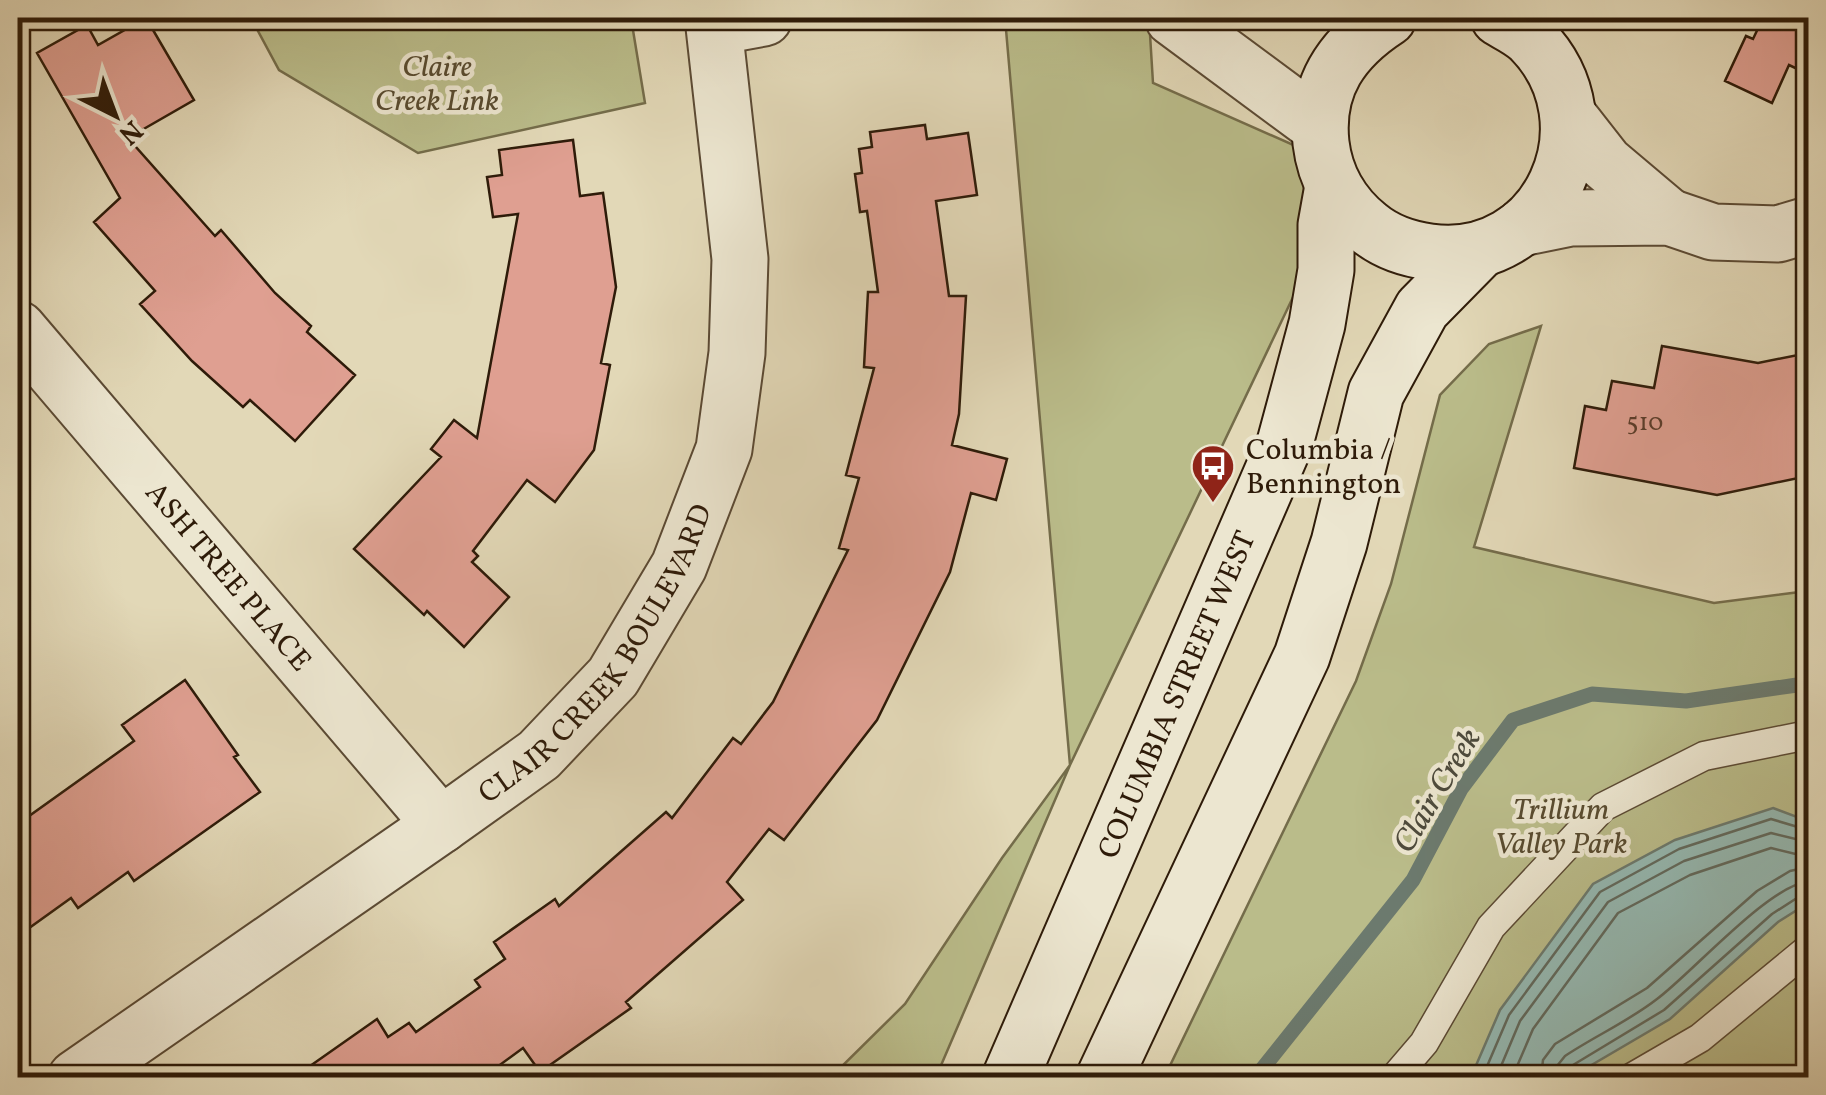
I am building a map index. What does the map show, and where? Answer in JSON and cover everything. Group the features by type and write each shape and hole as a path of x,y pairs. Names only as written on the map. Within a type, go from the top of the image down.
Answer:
{"street":[{"path":"1173,18 1319,126"},
{"path":"1387,18 1360,37 1338,63 1324,93 1319,126 1322,157 1333,186 1352,215 1379,236 1411,250 1446,254 1570,218 1669,217 1713,232 1778,234 1808,225"},
{"path":"1499,18 1529,37 1605,162 1669,217"},
{"path":"1104,1078 1302,656 1339,543 1376,392 1422,309 1501,239 1538,212 1559,180 1568,142 1562,94 1568,18"},
{"name":"CLAIR CREEK BOULEVARD","path":"76,1078 539,755 614,677 680,566 724,450 737,353 740,259 731,21"},
{"name":"COLUMBIA STREET WEST","path":"1010,1078 1285,443 1317,324 1333,186"},
{"name":"ASH TREE PLACE","path":"18,329 441,825"}],"lane":[{"path":"1394,1078 1424,1042 1490,927 1602,807 1704,756 1808,735"},
{"path":"1631,1078 1700,1038 1808,949"}],"green space":[{"name":"Claire Creek Link","path":"251,18 399,18 402,23 459,18 631,18 645,103 418,153 279,70"},
{"path":"1005,18 1149,18 1153,83 1307,151 1326,228 1070,765"},
{"name":"Trillium Valley Park","path":"1541,326 1474,547 1714,603 1808,591 1808,1077 1164,1078 1356,681 1391,584 1440,395 1489,344"},
{"path":"1070,765 936,1077 830,1078 905,1004 1002,858"}],"water":[{"path":"1773,808 1808,821 1808,903 1778,922 1670,1019 1571,1077 1471,1077 1500,1010 1593,884 1675,840"}],"building":[{"path":"146,18 194,100 128,138 215,236 221,230 275,293 311,326 307,332 355,375 295,441 250,400 243,407 192,361 140,304 155,291 94,222 120,198 37,53 87,25 98,45"},
{"path":"1763,18 1808,18 1808,74 1789,65 1772,103 1725,81 1746,36 1753,39"},
{"path":"925,125 927,139 968,133 977,195 936,201 949,296 966,296 959,414 952,445 1007,459 996,500 971,493 950,572 877,720 784,840 769,829 727,882 743,900 626,1002 631,1008 540,1072 523,1048 482,1078 293,1078 377,1019 388,1037 409,1023 416,1032 480,987 475,980 505,959 494,942 555,899 559,906 666,812 672,818 733,738 741,744 773,702 848,550 839,548 859,478 846,475 874,368 864,367 868,292 878,292 867,211 860,212 855,174 862,173 859,149 872,147 870,132"},
{"path":"573,140 580,196 603,193 616,287 601,363 610,365 594,450 555,502 527,480 473,551 478,556 472,562 509,597 464,647 354,549 441,457 431,449 454,420 477,438 518,214 493,217 487,177 502,175 499,150"},
{"path":"1662,346 1758,363 1808,353 1808,476 1717,495 1574,468 1585,406 1606,410 1612,381 1654,388"},
{"path":"185,680 260,792 134,881 128,872 78,908 71,898 18,936 18,824 134,741 122,725"}],"waterway":[{"name":"Clair Creek","path":"1255,1078 1413,880 1461,789 1513,720 1592,694 1686,701 1808,681"}],"place":[{"name":"Columbia / Bennington","path":"1213,504"}]}
